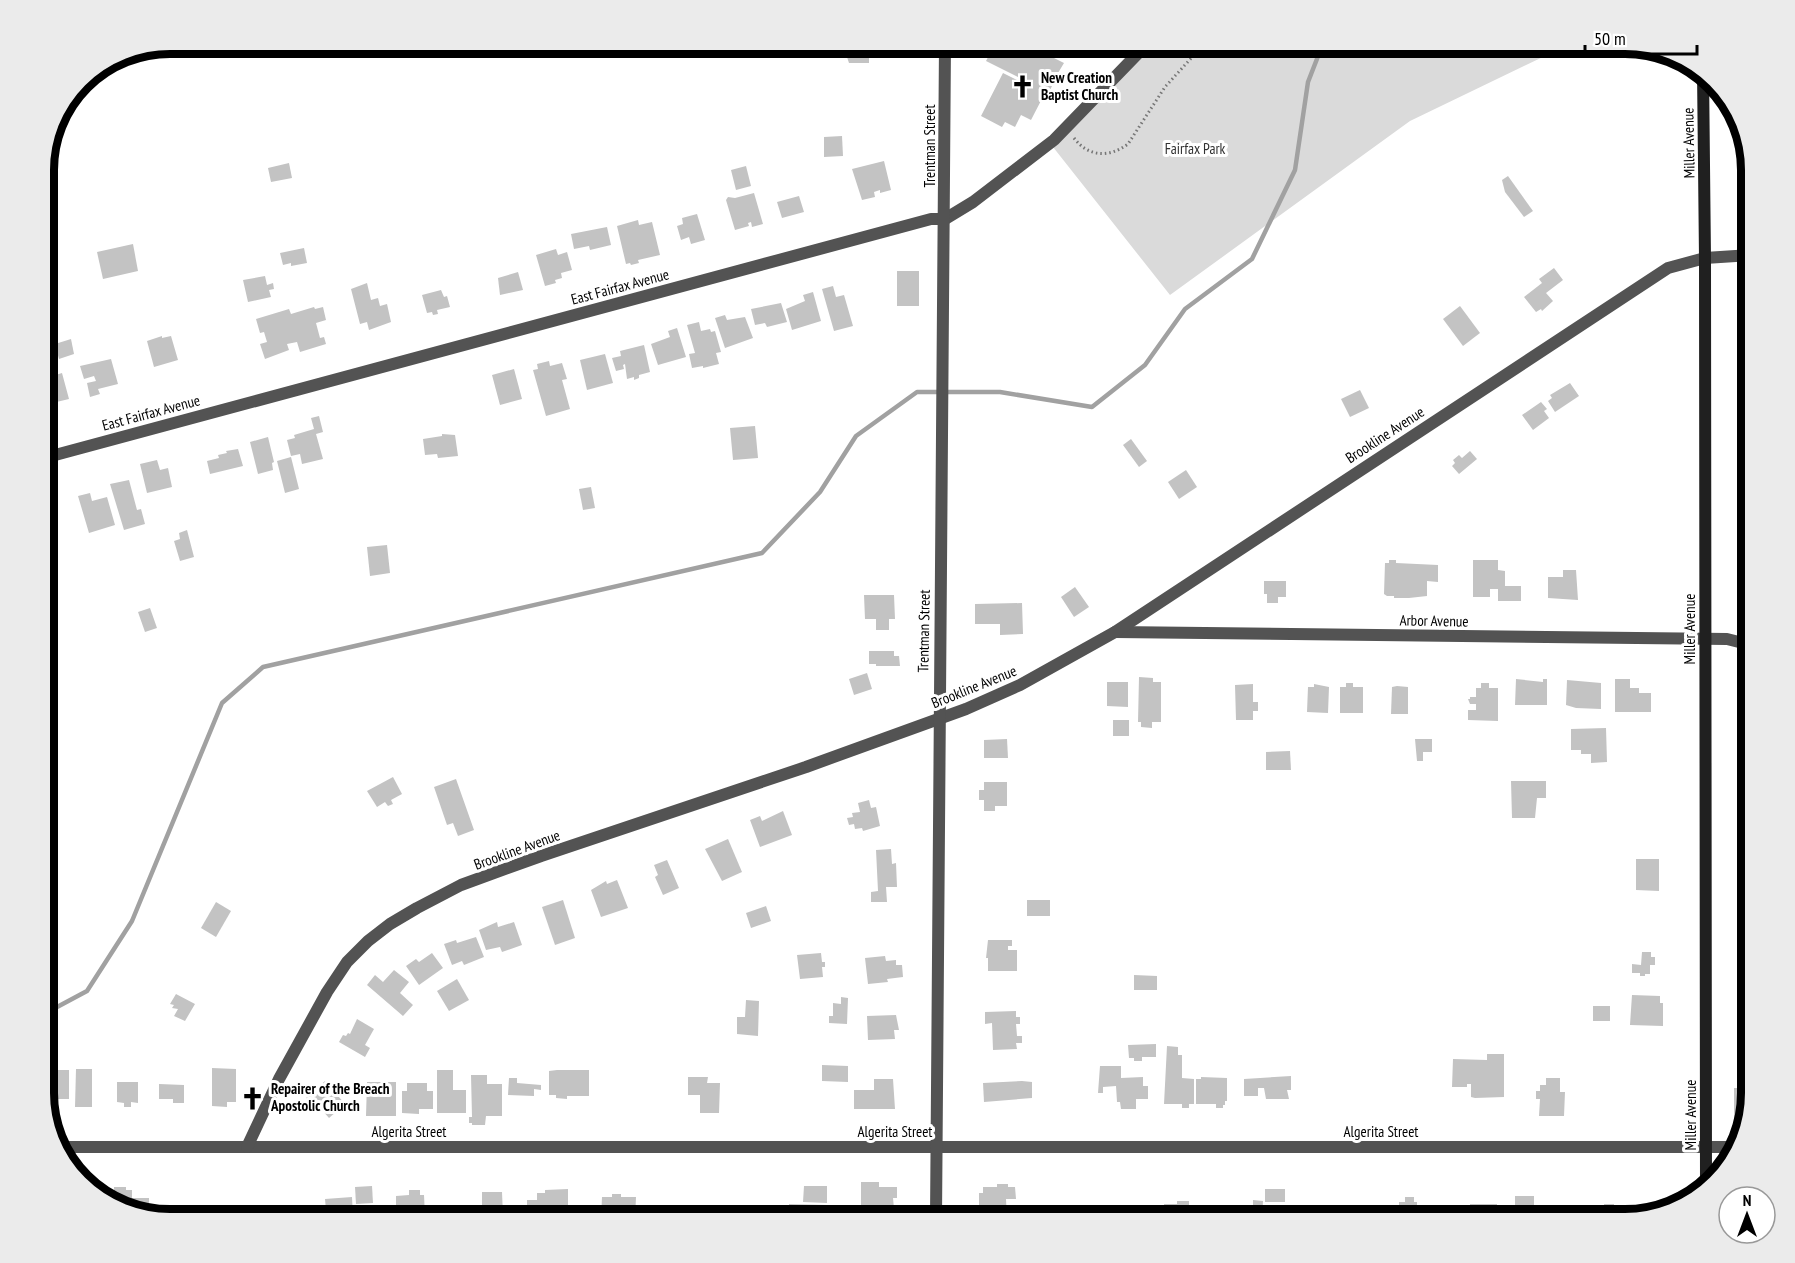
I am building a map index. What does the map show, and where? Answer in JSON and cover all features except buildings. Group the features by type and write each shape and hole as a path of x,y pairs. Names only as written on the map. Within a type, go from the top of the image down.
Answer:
{"main road":[{"name":"Miller Avenue","path":"1703,85 1706,258 1706,1176"}],"street":[{"name":"Trentman Street","path":"936,1209 945,54"},
{"name":"East Fairfax Avenue","path":"54,455 931,219 945,219 973,202 1054,141 1137,54"},
{"name":"Brookline Avenue","path":"247,1147 279,1079 327,992 347,962 368,941 390,924 461,885 806,767 1020,685 1115,632 1641,284 1668,268 1706,258 1741,256"},
{"name":"Arbor Avenue","path":"1115,632 1727,639 1741,642"},
{"name":"Algerita Street","path":"67,1147 1728,1147"}],"path":[{"path":"1065,129 1079,145 1088,151 1109,154 1119,151 1128,144 1166,87 1195,54"}],"green space":[{"name":"Fairfax Park","path":"1142,54 1547,55 1410,121 1170,295 1053,147"}],"waterway":[{"path":"54,1009 87,991 132,921 222,703 263,667 762,553 820,492 856,436 917,392 1000,392 1092,407 1145,365 1185,309 1252,259 1295,170 1308,82 1319,54"}],"place":[{"name":"New Creation Baptist Church","path":"1023,87"},
{"name":"Repairer of the Breach Apostolic Church","path":"253,1098"}]}
